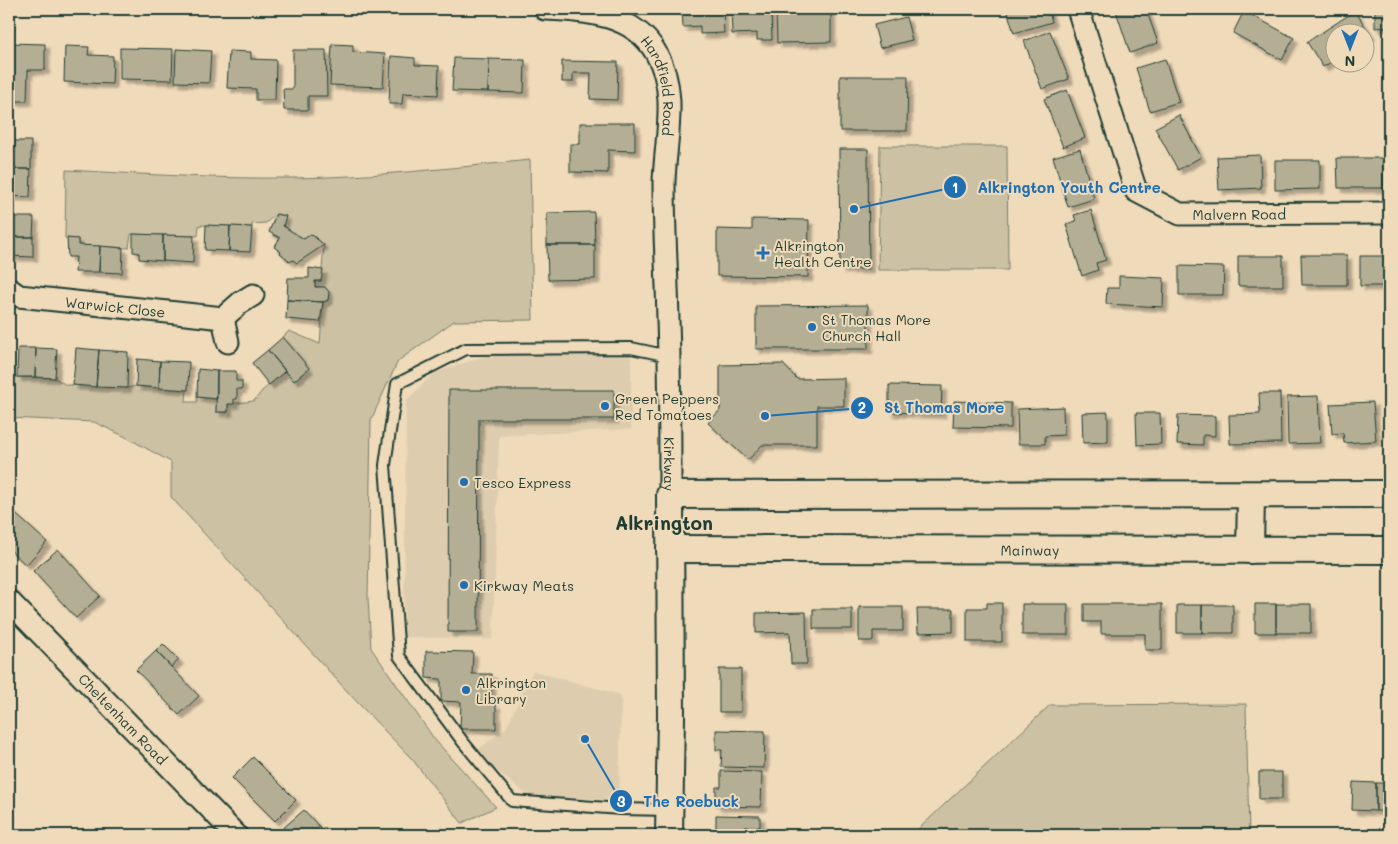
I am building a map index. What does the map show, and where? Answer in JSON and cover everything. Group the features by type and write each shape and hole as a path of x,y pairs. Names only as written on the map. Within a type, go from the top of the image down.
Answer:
{"street":[{"name":"Hardfield Road","path":"545,9 593,13 611,17 628,25 646,39 656,52 666,81 669,103 664,182"},
{"name":"Malvern Road","path":"1078,9 1136,191 1180,214 1389,213"},
{"name":"Kirkway","path":"664,182 669,356 669,823"},
{"name":"Warwick Close","path":"9,289 19,296 223,318"},
{"path":"228,342 223,318 240,303 253,296"},
{"path":"670,494 1389,494"},
{"path":"1250,550 1251,495"},
{"name":"Mainway","path":"670,549 1389,550"},
{"name":"Cheltenham Road","path":"9,601 236,835"}],"lane":[{"path":"669,356 631,348 466,349 397,384 386,465 399,656 463,742 512,801 621,809 669,823"}],"shaded area":[{"path":"880,146 1007,146 1008,270 878,270"},
{"path":"530,160 533,320 454,321 398,361 371,420 368,598 371,648 435,740 496,807 462,823 412,759 357,702 171,497 171,462 94,422 9,418 9,377 55,378 66,385 127,388 136,386 187,390 186,402 197,402 197,397 217,399 216,412 228,412 228,404 254,401 262,391 285,371 294,380 308,369 283,337 289,331 320,344 323,302 328,300 325,287 315,287 315,281 321,281 324,245 311,234 304,239 283,226 286,216 276,214 266,223 252,224 252,227 199,225 198,236 131,234 129,248 78,245 78,239 65,238 66,170 151,175 293,178 382,174"},
{"path":"631,351 631,429 499,436 493,639 404,637 406,401 434,373 485,356"},
{"path":"533,671 621,695 619,800 530,797 474,753 506,728"},
{"path":"1246,704 1249,835 912,835 1050,705"}],"building":[{"path":"682,9 723,9 724,33 700,34 700,26 683,27"},
{"path":"731,9 771,10 772,40 757,40 757,33 732,34"},
{"path":"776,9 831,9 831,42 777,43"},
{"path":"1048,9 1052,22 1014,33 1007,10"},
{"path":"1122,9 1146,9 1158,43 1130,53 1116,11"},
{"path":"1375,9 1389,9 1389,27 1376,28"},
{"path":"1244,11 1294,38 1282,60 1233,33"},
{"path":"1355,11 1362,22 1338,22"},
{"path":"906,17 912,40 880,48 874,25"},
{"path":"1326,30 1326,65 1323,67 1307,42"},
{"path":"1050,31 1069,79 1042,89 1024,41"},
{"path":"10,43 45,44 45,70 28,70 27,101 9,101"},
{"path":"332,44 353,45 353,52 385,54 383,87 330,85"},
{"path":"65,46 89,47 88,55 113,56 112,84 64,82"},
{"path":"120,48 173,49 172,80 120,79"},
{"path":"176,49 211,51 209,83 175,82"},
{"path":"293,50 326,50 327,96 308,96 308,110 284,110 283,89 293,89"},
{"path":"229,51 251,52 251,59 276,60 275,100 256,100 256,89 227,88"},
{"path":"391,56 415,58 415,65 439,66 438,95 403,93 402,104 389,104"},
{"path":"454,58 489,59 488,92 452,91"},
{"path":"489,59 525,60 524,93 488,92"},
{"path":"1165,59 1179,102 1150,111 1136,68"},
{"path":"562,61 618,62 617,100 590,99 591,73 573,73 573,82 562,82"},
{"path":"840,76 908,76 907,131 840,131"},
{"path":"1067,90 1085,138 1063,147 1044,99"},
{"path":"1179,115 1201,157 1178,170 1155,128"},
{"path":"580,123 635,123 635,151 608,150 608,173 570,172 570,144 580,144"},
{"path":"10,141 31,141 31,169 9,169"},
{"path":"839,149 868,149 869,269 840,269"},
{"path":"1080,149 1094,199 1068,207 1053,157"},
{"path":"1260,155 1261,188 1219,190 1217,157"},
{"path":"1337,158 1383,158 1383,188 1338,188"},
{"path":"1275,160 1320,160 1320,189 1275,190"},
{"path":"9,169 31,169 30,197 9,196"},
{"path":"1091,210 1106,260 1096,263 1098,270 1082,276 1066,224 1076,221 1074,215"},
{"path":"594,212 595,245 547,245 547,213"},
{"path":"276,214 286,216 283,226 304,239 311,234 324,245 297,263 293,260 290,262 274,247 280,238 269,232"},
{"path":"9,217 34,217 33,237 9,237"},
{"name":"Alkrington Health Centre","path":"752,219 809,220 808,277 717,276 717,229 752,230"},
{"path":"206,225 230,226 229,251 205,250"},
{"path":"230,226 252,227 250,252 229,251"},
{"path":"133,234 163,235 163,261 139,259 139,253 133,252"},
{"path":"163,235 194,236 193,263 163,261"},
{"path":"9,237 33,237 33,257 9,256"},
{"path":"67,238 78,239 78,245 100,246 99,272 75,272 76,257 68,257"},
{"path":"547,245 595,245 595,279 548,280"},
{"path":"100,246 123,248 122,273 99,272"},
{"path":"1301,255 1347,255 1347,285 1302,285"},
{"path":"1238,256 1283,256 1283,286 1238,286"},
{"path":"1360,256 1389,256 1389,286 1360,286"},
{"path":"1179,266 1224,267 1223,295 1179,295"},
{"path":"309,268 323,270 321,281 315,281 315,287 325,287 329,292 328,300 323,302 287,300 288,278 309,278"},
{"path":"1119,276 1164,278 1163,307 1106,304 1107,288 1119,288"},
{"path":"287,300 323,302 320,322 286,319"},
{"name":"St Thomas More Church Hall","path":"868,305 868,349 756,349 756,306"},
{"path":"283,337 309,368 294,381 268,350"},
{"path":"18,348 36,348 35,377 17,377"},
{"path":"36,348 57,349 55,378 35,377"},
{"path":"76,348 99,350 96,387 73,385"},
{"path":"99,350 128,352 127,388 96,387"},
{"path":"268,350 285,371 269,385 252,363"},
{"path":"137,359 160,361 159,388 136,386"},
{"path":"160,361 189,362 188,390 159,388"},
{"path":"783,364 797,379 844,378 844,406 817,406 817,445 762,445 748,460 708,423 720,410 720,365"},
{"path":"198,369 217,371 217,399 197,397"},
{"path":"217,371 236,371 236,381 242,381 242,389 237,389 237,399 234,399 234,404 228,404 228,412 216,412"},
{"path":"889,385 942,386 941,414 889,412"},
{"path":"449,390 614,390 614,419 479,419 478,632 448,632"},
{"path":"1259,393 1280,393 1281,443 1230,444 1229,415 1260,414"},
{"path":"1318,396 1320,443 1288,444 1287,397"},
{"path":"954,401 1011,403 1011,428 953,427"},
{"path":"1373,402 1376,441 1344,443 1343,433 1332,434 1330,404"},
{"path":"1063,407 1064,435 1045,436 1045,444 1018,444 1017,409"},
{"path":"1108,412 1108,442 1083,443 1082,413"},
{"path":"1136,413 1160,413 1161,444 1137,445"},
{"path":"1178,415 1215,416 1215,436 1203,435 1203,445 1177,444"},
{"path":"9,508 47,542 26,565 9,549"},
{"path":"58,549 100,596 76,618 33,571"},
{"path":"987,603 1002,603 1002,642 967,642 967,608 987,608"},
{"path":"1022,604 1068,604 1068,635 1022,635"},
{"path":"1084,604 1162,604 1162,650 1145,650 1145,634 1101,634 1101,622 1084,622"},
{"path":"1255,604 1276,604 1276,633 1255,633"},
{"path":"1276,604 1311,604 1311,633 1276,633"},
{"path":"1177,605 1202,605 1202,633 1177,633"},
{"path":"1202,605 1233,605 1233,633 1202,633"},
{"path":"859,607 903,607 903,631 873,631 873,641 859,641"},
{"path":"813,609 852,609 852,629 813,629"},
{"path":"917,609 953,609 953,632 918,633"},
{"path":"806,612 807,664 791,664 790,632 756,633 756,613"},
{"path":"163,644 179,660 171,667 156,651"},
{"path":"156,651 199,696 179,715 136,670"},
{"name":"Alkrington Library","path":"426,651 473,652 472,674 492,674 491,704 496,704 496,729 460,729 461,702 441,701 441,679 426,678"},
{"path":"719,669 741,669 741,712 719,712"},
{"path":"716,730 765,731 764,768 721,767 722,750 716,750"},
{"path":"253,757 296,800 275,821 232,778"},
{"path":"721,771 762,772 761,807 716,806 716,787 721,787"},
{"path":"1259,772 1282,772 1282,799 1259,799"},
{"path":"1353,782 1376,783 1376,811 1352,810"},
{"path":"1376,783 1389,783 1389,811 1376,811"},
{"path":"304,810 327,835 288,835 282,829"},
{"path":"716,815 760,816 760,827 745,827 745,835 716,835"}],"place":[{"name":"Alkrington Youth Centre","path":"854,209"},
{"name":"Alkrington Health Centre","path":"763,253"},
{"name":"St Thomas More Church Hall","path":"812,327"},
{"name":"Green Peppers Red Tomatoes","path":"605,406"},
{"name":"St Thomas More","path":"765,416"},
{"name":"Tesco Express","path":"464,482"},
{"name":"Kirkway Meats","path":"464,585"},
{"name":"Alkrington Library","path":"466,690"},
{"name":"The Roebuck","path":"585,739"}],"district":[{"name":"Alkrington","path":"664,522"}]}
